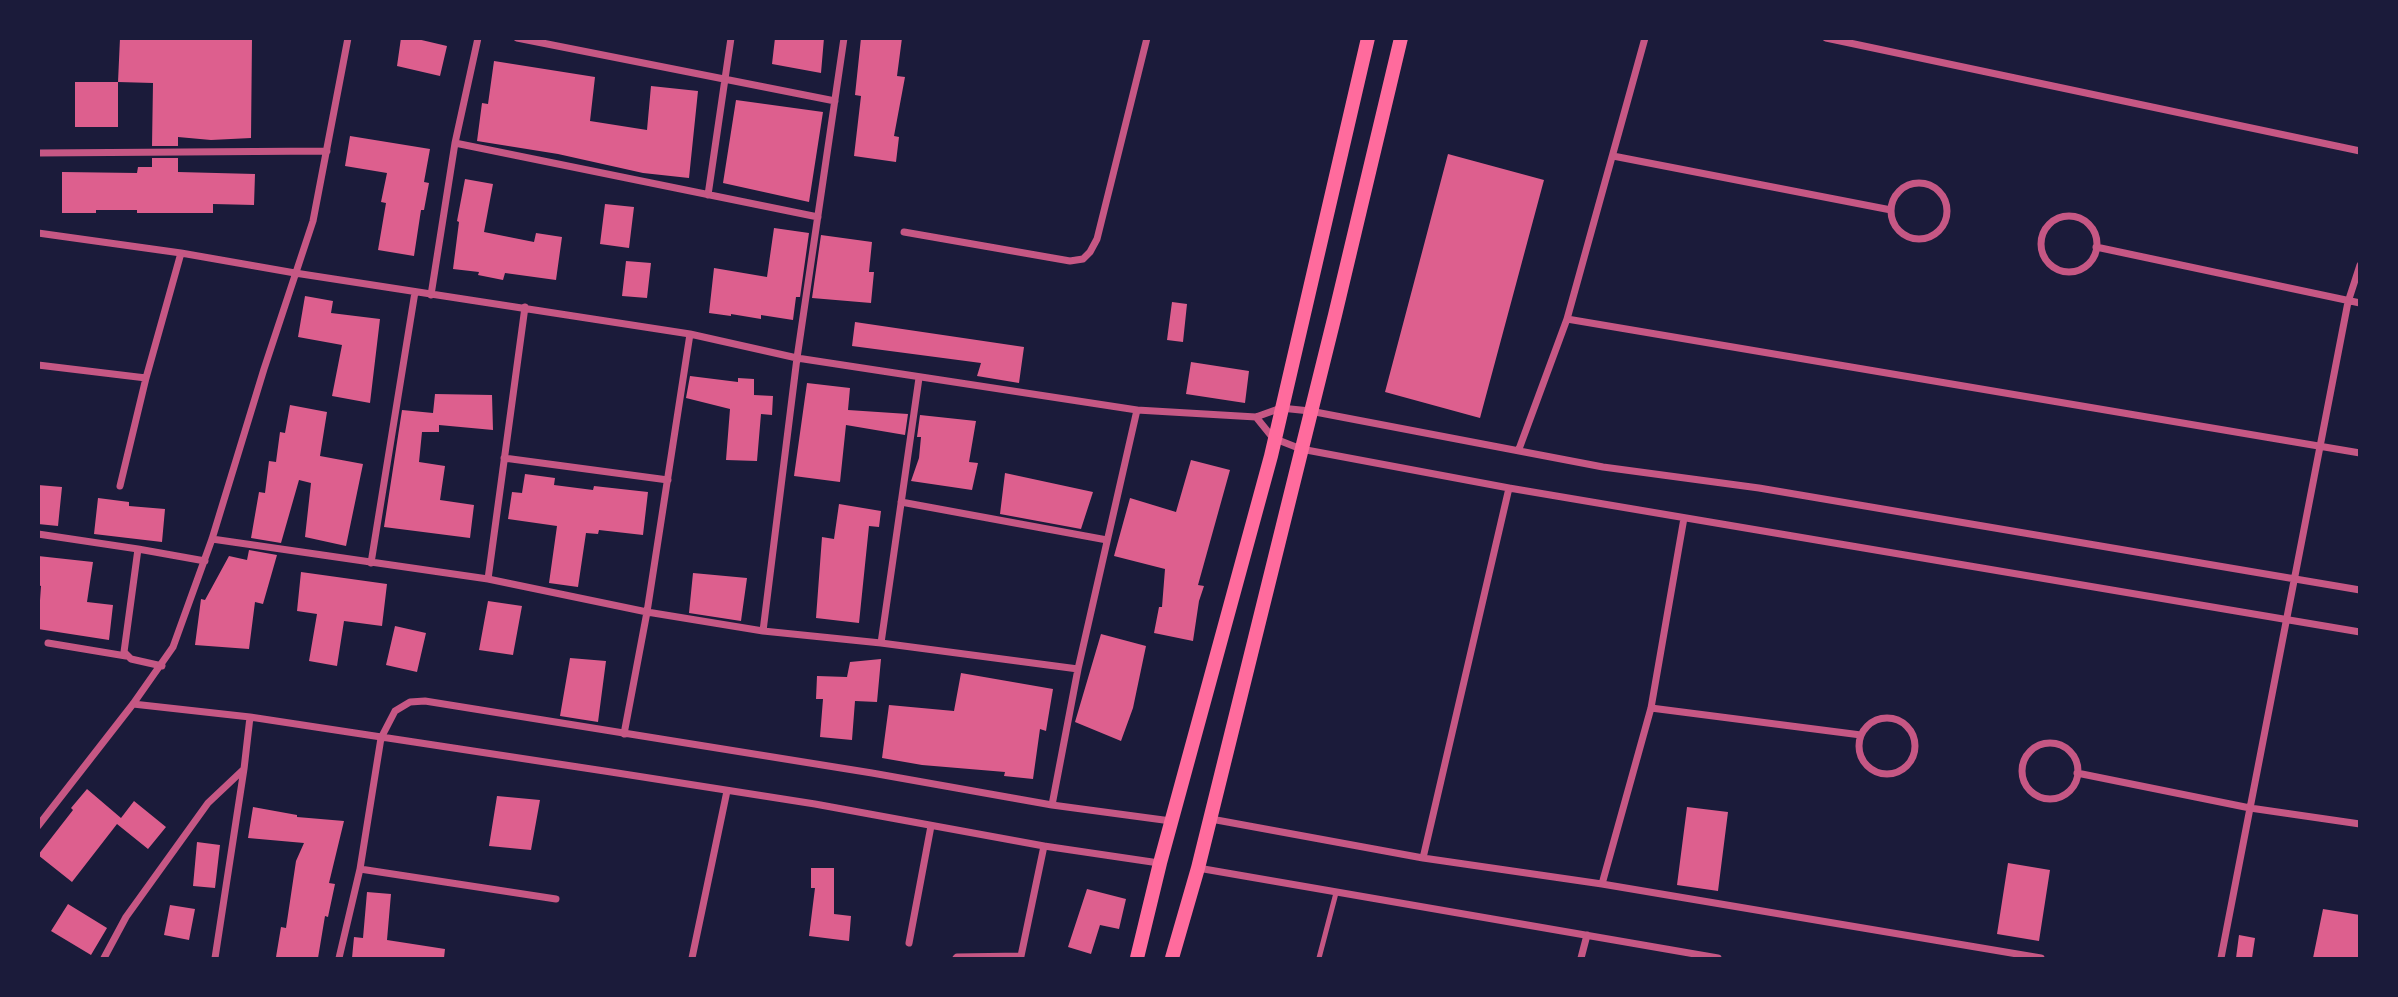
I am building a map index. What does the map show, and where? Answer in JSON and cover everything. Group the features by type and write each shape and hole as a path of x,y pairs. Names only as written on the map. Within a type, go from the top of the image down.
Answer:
{"main road":[{"path":"1137,958 1171,821 1271,456 1273,438 1368,38"},
{"path":"1172,958 1198,868 1401,38"}],"street":[{"path":"38,826 162,666 173,648 205,561 313,221 348,38"},
{"path":"432,295 455,143 478,38"},
{"path":"516,38 835,101"},
{"path":"708,195 731,38"},
{"path":"764,631 797,358 844,38"},
{"path":"904,232 1070,261 1083,258 1097,239 1147,38"},
{"path":"1519,449 1567,318 1645,38"},
{"path":"1826,38 2360,151"},
{"path":"455,143 818,217"},
{"path":"38,153 327,151"},
{"path":"1613,156 1891,211"},
{"path":"1914,184 1923,184 1939,192 1944,199 1946,217 1937,232 1929,237 1912,238 1897,228 1891,211 1898,193 1914,184"},
{"path":"2073,216 2089,224 2094,232 2096,247 2093,258 2087,265 2070,272 2053,267 2042,252 2041,243 2048,226 2055,220 2073,216"},
{"path":"38,233 181,253 432,295 525,307 690,334 797,358 1137,410 1256,416 1281,408 1310,411 1603,467 1759,488 2360,590"},
{"path":"2096,247 2360,303"},
{"path":"120,486 146,378 181,253"},
{"path":"2221,958 2348,302 2360,265"},
{"path":"371,563 415,292"},
{"path":"488,579 525,307"},
{"path":"1567,318 2360,453"},
{"path":"624,734 647,612 690,334"},
{"path":"38,365 146,378"},
{"path":"881,643 919,378"},
{"path":"1052,805 1077,669 1137,410"},
{"path":"1256,416 1273,438 1301,449 1509,488 2360,632"},
{"path":"504,457 668,480"},
{"path":"1423,858 1509,488"},
{"path":"901,502 1107,540"},
{"path":"1602,884 1651,708 1684,518"},
{"path":"38,534 205,561"},
{"path":"212,538 488,579 647,612 764,631 881,643 1077,669"},
{"path":"126,656 123,647 138,550"},
{"path":"48,643 126,656 162,666"},
{"path":"338,958 360,869 380,738 395,711 410,702 425,701 872,773 1052,805 1171,821"},
{"path":"133,704 250,717 727,790 1044,846 1160,863"},
{"path":"1651,708 1861,736"},
{"path":"215,958 250,717"},
{"path":"1891,718 1908,726 1915,742 1914,751 1905,767 1898,771 1880,773 1872,769 1861,754 1861,736 1873,722 1891,718"},
{"path":"2054,743 2070,752 2075,759 2077,773 2074,785 2068,792 2052,799 2043,798 2028,788 2022,770 2024,761 2036,747 2054,743"},
{"path":"104,958 126,917 208,803 244,769"},
{"path":"2077,773 2250,808 2360,824"},
{"path":"692,958 727,790"},
{"path":"1210,819 1423,858 1602,884 2041,958"},
{"path":"909,943 931,826"},
{"path":"956,958 1021,956 1044,846"},
{"path":"1198,868 1718,958"},
{"path":"360,869 556,899"},
{"path":"1581,958 1587,935"}],"lane":[{"path":"1319,958 1336,892"}],"building":[{"path":"120,38 252,38 251,138 211,140 178,137 178,146 152,146 153,83 118,82"},
{"path":"401,38 447,46 440,76 397,66"},
{"path":"775,38 824,38 821,73 772,64"},
{"path":"861,38 902,38 897,76 905,77 894,136 899,137 896,162 854,156 861,96 855,95"},
{"path":"494,61 595,77 590,121 647,130 651,86 698,91 689,178 643,173 558,154 477,141 482,103 488,104"},
{"path":"75,82 118,82 118,127 75,127"},
{"path":"736,100 823,112 809,202 723,183"},
{"path":"350,136 430,149 424,182 429,183 424,210 421,210 414,256 378,250 386,203 381,202 387,173 345,166"},
{"path":"1448,154 1544,180 1480,418 1385,392"},
{"path":"152,158 178,158 178,172 255,174 254,205 213,204 213,213 96,210 96,213 62,213 62,172 137,173 138,167 152,167"},
{"path":"465,179 493,184 484,232 534,242 536,233 562,237 556,280 505,273 503,280 478,275 479,272 453,269 457,221"},
{"path":"605,204 634,207 629,248 600,244"},
{"path":"774,228 809,233 800,297 796,297 793,320 761,315 761,319 709,313 714,268 767,277"},
{"path":"821,235 872,242 869,272 874,272 871,303 812,298"},
{"path":"626,261 651,263 647,298 622,296"},
{"path":"305,296 333,301 331,313 380,319 370,403 332,396 342,345 298,337"},
{"path":"1172,302 1187,304 1183,342 1167,340"},
{"path":"855,322 1024,347 1019,383 977,376 981,363 852,346"},
{"path":"1191,362 1249,371 1245,403 1186,394"},
{"path":"690,376 738,382 738,378 754,379 754,395 773,396 772,415 761,414 757,461 726,460 730,409 686,398"},
{"path":"807,383 850,388 848,410 908,414 905,435 846,425 840,482 794,476"},
{"path":"435,394 492,395 493,430 439,425 439,432 422,432 419,462 445,466 440,500 474,505 470,538 384,527 402,410 433,413"},
{"path":"290,405 327,412 320,456 363,464 346,546 305,537 311,483 299,480 281,543 251,538 259,492 265,493 269,461 276,462 280,432 285,433"},
{"path":"920,415 976,421 969,462 978,463 972,490 911,481 919,458 921,437 917,437"},
{"path":"1191,460 1230,470 1198,585 1204,586 1193,641 1154,633 1159,607 1162,607 1165,569 1114,556 1130,498 1176,512"},
{"path":"1005,473 1093,492 1081,529 1000,514"},
{"path":"525,474 555,478 554,485 648,492 643,535 599,530 598,534 586,533 578,587 549,583 557,526 508,519 512,492 522,493"},
{"path":"38,485 62,487 58,526 38,524"},
{"path":"98,498 129,502 129,506 165,509 162,542 94,534"},
{"path":"839,504 881,511 879,527 869,526 859,623 816,618 822,537 834,539"},
{"path":"249,550 277,555 263,604 255,602 249,649 195,645 201,599 205,600 229,556 247,560"},
{"path":"38,556 93,562 87,602 113,605 109,640 38,629 41,586 38,585"},
{"path":"301,572 387,584 382,626 344,621 337,666 309,661 317,614 297,611"},
{"path":"693,573 747,578 741,621 689,613"},
{"path":"488,601 522,606 513,655 479,650"},
{"path":"395,626 426,633 417,672 386,665"},
{"path":"1101,634 1146,646 1133,708 1121,741 1075,722"},
{"path":"570,658 606,661 598,722 560,716"},
{"path":"881,659 877,702 855,701 852,740 820,737 823,699 816,699 817,676 847,677 850,662"},
{"path":"961,673 1053,689 1046,731 1040,729 1033,779 1004,776 1005,772 922,765 882,758 889,705 954,711"},
{"path":"87,789 121,818 134,801 166,827 148,849 117,824 72,882 38,855"},
{"path":"497,796 540,800 531,850 489,846"},
{"path":"253,807 297,817 344,821 329,883 335,884 328,917 325,916 318,958 276,957 281,927 286,928 296,861 304,843 248,838"},
{"path":"1687,807 1728,812 1718,891 1677,885"},
{"path":"197,842 220,845 215,888 193,886"},
{"path":"2008,863 2050,870 2039,941 1997,934"},
{"path":"811,868 834,868 834,914 851,916 849,941 809,936 815,888 811,888"},
{"path":"1087,889 1126,899 1119,929 1100,925 1091,954 1068,947"},
{"path":"367,892 391,894 387,940 445,949 444,958 352,958 354,937 363,938"},
{"path":"68,904 107,928 91,955 51,931"},
{"path":"170,905 195,909 189,940 164,935"},
{"path":"2323,909 2360,915 2360,958 2313,958"},
{"path":"2239,935 2255,938 2252,958 2236,958"}]}
